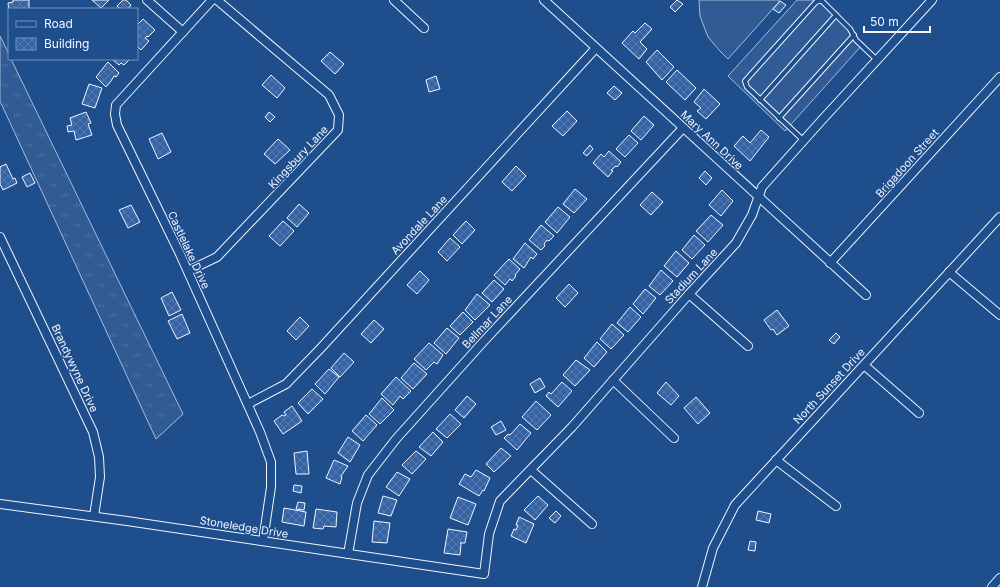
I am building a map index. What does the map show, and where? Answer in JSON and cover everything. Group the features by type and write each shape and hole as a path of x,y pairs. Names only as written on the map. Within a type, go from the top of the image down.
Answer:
{"street":[{"path":"147,0 183,32"},
{"name":"Castlelake Drive","path":"212,0 116,105 115,114 117,125 188,271 248,404 271,462 271,487 264,541"},
{"name":"Kingsbury Lane","path":"188,271 217,258 338,130 339,115 329,95 217,0"},
{"path":"394,0 424,28"},
{"name":"Mary Ann Drive","path":"544,0 866,295"},
{"name":"Stadium Lane","path":"484,574 489,534 500,501 572,427 688,294 736,243 752,214 762,187 803,140 932,0"},
{"name":"Avondale Lane","path":"248,404 286,384 320,349 596,48"},
{"name":"Brigadoon Street","path":"830,263 1000,77"},
{"name":"Bellmar Lane","path":"348,554 357,503 368,476 392,445 484,341 683,128"},
{"name":"North Sunset Drive","path":"702,587 712,548 735,505 1000,217"},
{"name":"Brandywyne Drive","path":"0,237 93,432 99,457 100,477 94,516"},
{"path":"949,272 1000,315"},
{"path":"688,294 748,346"},
{"path":"864,365 919,413"},
{"path":"613,380 674,438"},
{"path":"776,460 836,506"},
{"path":"531,470 592,524"},
{"name":"Stoneledge Drive","path":"0,504 94,516 484,574"},
{"path":"992,587 1000,578"}],"lane":[{"path":"803,140 747,88 745,81 816,2 818,0 822,1 850,29 863,47 877,60"},
{"path":"760,100 836,15"},
{"path":"779,118 854,35"}],"green space":[{"path":"0,36 8,52 8,60 11,60 183,414 156,439 0,101"}],"shaded area":[{"path":"699,0 779,0 779,2 728,59 708,37 700,16"},
{"path":"797,0 817,0 863,44 785,131 728,76"}],"building":[{"path":"13,0 29,0 29,8 9,8 8,3 13,2"},
{"path":"92,0 109,0 101,8"},
{"path":"123,0 126,0 131,5 129,8 119,8 117,6"},
{"path":"677,0 683,4 675,12 670,7"},
{"path":"780,1 786,5 779,13 773,9"},
{"path":"143,19 155,30 145,38 149,41 141,50 138,47 138,24"},
{"path":"645,23 652,29 640,42 647,49 639,59 622,43 633,31 635,33"},
{"path":"657,50 674,67 662,80 646,62"},
{"path":"330,52 344,64 335,74 321,61"},
{"path":"113,60 129,60 124,65 121,63 119,65"},
{"path":"108,62 119,73 116,77 114,76 106,87 96,77"},
{"path":"677,70 696,88 685,100 666,82"},
{"path":"271,75 285,88 277,98 262,85"},
{"path":"436,76 440,89 429,92 426,80"},
{"path":"89,84 102,88 95,108 82,104"},
{"path":"614,86 622,93 615,100 607,93"},
{"path":"704,89 720,104 706,119 697,111 701,108 694,102"},
{"path":"567,111 577,121 563,136 552,126"},
{"path":"86,112 91,123 88,124 92,135 76,140 74,131 68,132 67,126 72,125 70,118"},
{"path":"269,112 275,117 270,122 265,117"},
{"path":"644,116 654,125 641,140 631,131"},
{"path":"761,130 769,137 750,161 734,146 743,136 750,143"},
{"path":"162,133 171,152 158,159 149,139"},
{"path":"629,135 638,143 625,157 616,149"},
{"path":"278,139 290,150 275,164 264,154"},
{"path":"590,145 593,149 587,156 583,153"},
{"path":"609,151 621,162 617,167 616,166 611,170 613,171 608,177 593,163 601,154 604,157"},
{"path":"6,164 13,179 15,178 17,183 3,190 0,184 0,167"},
{"path":"516,166 526,176 512,191 502,182"},
{"path":"705,171 712,178 706,185 699,178"},
{"path":"30,173 35,183 27,187 22,177"},
{"path":"575,189 587,199 574,213 563,204"},
{"path":"722,190 733,201 721,216 709,205"},
{"path":"652,192 663,202 651,215 640,205"},
{"path":"299,204 309,213 297,227 287,218"},
{"path":"131,205 140,222 128,228 119,210"},
{"path":"558,207 570,217 557,233 545,222"},
{"path":"711,215 723,225 708,242 696,231"},
{"path":"283,221 294,231 280,246 269,236"},
{"path":"466,221 475,230 462,244 453,235"},
{"path":"541,225 554,236 549,241 547,240 544,244 545,246 541,250 529,240"},
{"path":"694,235 705,245 692,259 682,250"},
{"path":"450,238 460,247 447,261 438,252"},
{"path":"525,243 537,254 533,259 531,257 524,268 513,259"},
{"path":"676,251 689,263 677,277 664,266"},
{"path":"509,259 520,269 512,281 510,279 505,285 494,275"},
{"path":"661,270 673,281 660,295 649,286"},
{"path":"420,271 429,280 417,294 407,285"},
{"path":"494,280 504,289 492,302 482,293"},
{"path":"569,284 578,293 565,307 556,298"},
{"path":"645,289 656,298 643,314 633,304"},
{"path":"172,292 181,310 169,316 161,298"},
{"path":"477,294 490,305 475,320 465,310"},
{"path":"630,307 641,317 628,332 617,323"},
{"path":"777,310 789,326 777,335 773,329 771,330 764,320"},
{"path":"463,312 473,322 460,335 450,326"},
{"path":"182,314 190,333 177,339 168,321"},
{"path":"300,317 309,326 296,340 287,331"},
{"path":"374,320 384,329 371,343 361,334"},
{"path":"612,324 624,335 611,349 600,339"},
{"path":"447,328 459,338 446,354 434,343"},
{"path":"836,333 840,337 834,344 829,340"},
{"path":"597,342 607,352 594,367 584,358"},
{"path":"429,343 443,355 437,364 434,362 426,370 414,359"},
{"path":"344,353 354,362 340,377 331,368"},
{"path":"576,360 590,370 575,386 563,375"},
{"path":"414,363 427,374 413,389 401,378"},
{"path":"329,369 339,377 325,394 315,384"},
{"path":"396,377 411,391 403,399 400,396 393,405 381,394"},
{"path":"540,378 545,387 535,393 530,384"},
{"path":"562,382 572,391 558,407 546,396 549,392 551,394"},
{"path":"666,382 679,396 671,405 657,393"},
{"path":"312,389 323,399 308,414 298,403"},
{"path":"467,396 476,404 464,418 455,410"},
{"path":"696,397 710,413 698,424 684,408"},
{"path":"382,398 394,410 380,424 369,414"},
{"path":"536,401 551,415 537,430 522,417"},
{"path":"292,406 302,421 283,434 274,421 282,415 286,415 284,412"},
{"path":"450,414 461,424 447,438 436,429"},
{"path":"366,415 377,425 363,441 352,431"},
{"path":"501,421 506,430 496,435 491,427"},
{"path":"520,424 531,433 517,450 504,438 508,434 510,435"},
{"path":"433,432 443,442 431,456 419,447"},
{"path":"348,437 360,445 350,462 338,453"},
{"path":"501,448 511,456 494,472 486,464"},
{"path":"307,451 309,474 296,474 294,453"},
{"path":"416,451 426,459 412,474 402,465"},
{"path":"334,460 348,466 341,476 340,484 326,478"},
{"path":"476,470 490,478 484,491 483,490 479,496 459,484 465,474 471,477"},
{"path":"397,472 410,479 399,496 386,487"},
{"path":"294,485 302,486 301,493 293,491"},
{"path":"383,496 397,500 391,516 378,513"},
{"path":"538,496 548,505 535,520 524,510"},
{"path":"458,497 476,504 468,525 450,518"},
{"path":"298,502 305,503 304,510 296,509"},
{"path":"284,508 306,512 304,526 282,522"},
{"path":"316,509 337,512 336,527 324,526 323,529 313,528"},
{"path":"556,511 561,516 555,523 549,518"},
{"path":"758,511 771,514 769,523 756,520"},
{"path":"519,517 534,524 526,543 511,536 514,529 516,530"},
{"path":"374,521 390,523 387,543 372,542"},
{"path":"448,529 467,532 465,543 460,543 460,555 444,553"},
{"path":"750,541 756,542 755,551 748,550"}]}
